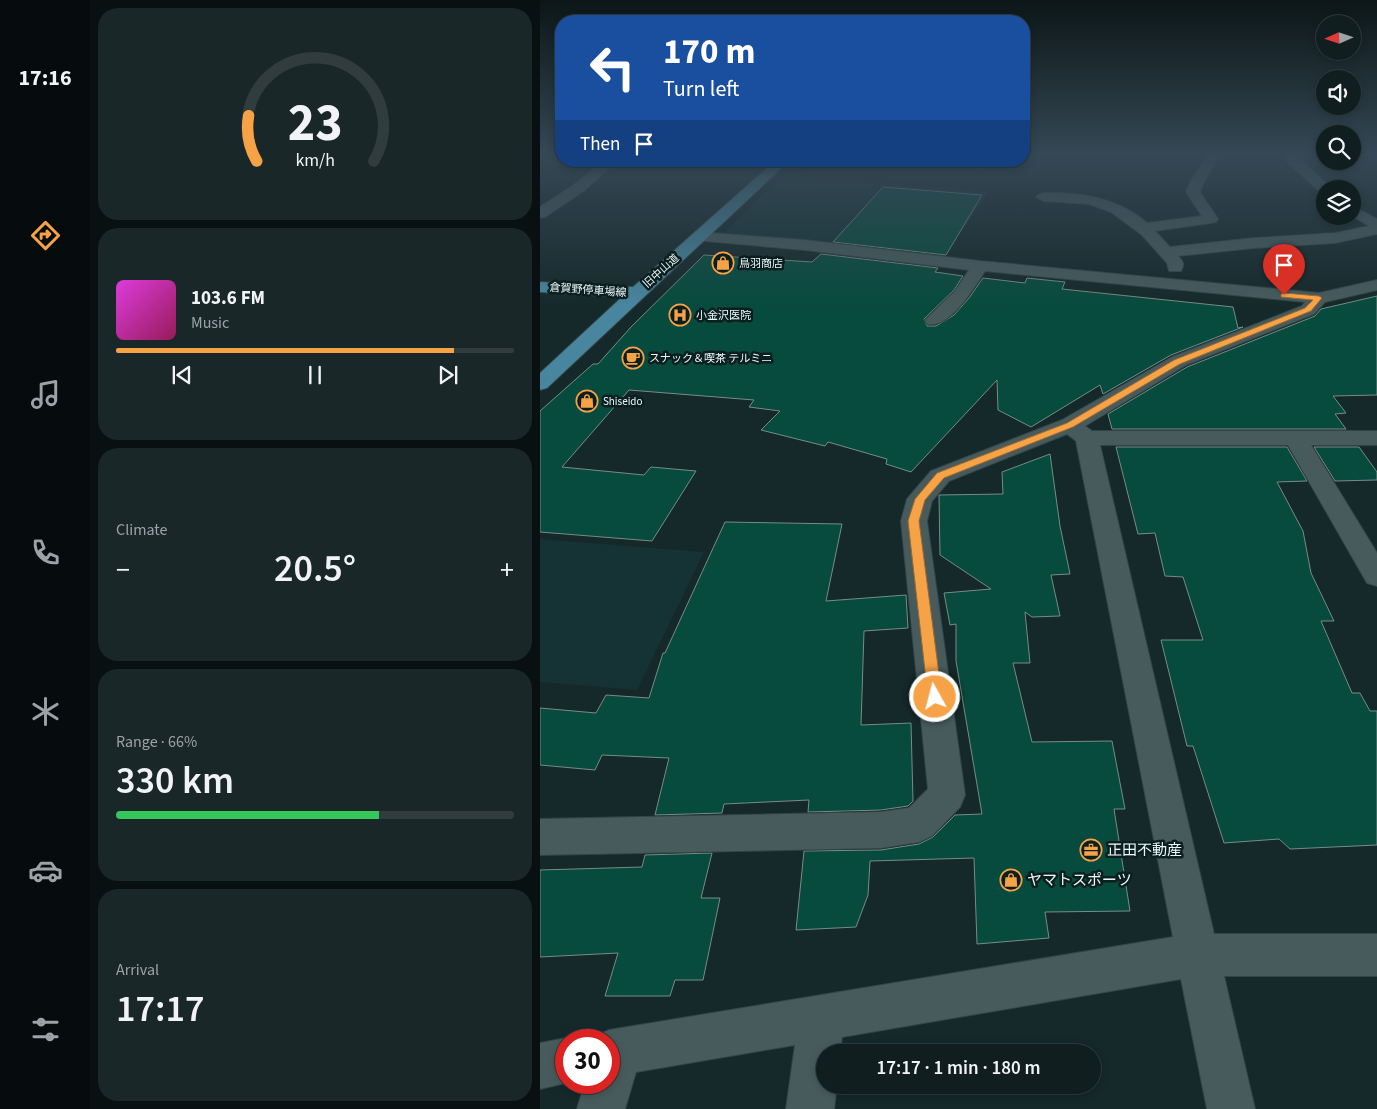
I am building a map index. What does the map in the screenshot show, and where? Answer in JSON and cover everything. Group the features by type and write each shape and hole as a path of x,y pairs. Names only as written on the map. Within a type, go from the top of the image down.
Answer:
{"main road":[{"name":"旧中山道","path":"540,384 734,205"},
{"name":"倉賀野停車場線","path":"540,287 637,293"}],"street":[{"path":"540,214 554,205"},
{"path":"1102,205 1129,215 1146,228 1175,262 1176,276 1166,285"},
{"path":"1146,228 1211,219 1201,205"},
{"path":"1361,215 1377,225"},
{"path":"1167,252 1254,243 1335,238 1377,229"},
{"path":"698,237 805,244 980,266 1319,298 1377,285"},
{"path":"934,320 961,295 980,266"},
{"path":"540,837 881,830 919,824 947,795 914,521 920,499 940,476 1079,432 1177,362 1308,310 1319,298"},
{"path":"1079,432 1296,438 1377,438"},
{"path":"1079,432 1230,1109"},
{"path":"1296,438 1377,576"},
{"path":"620,1051 1196,955 1377,955"},
{"path":"810,1109 820,1017"},
{"path":"540,1066 555,1063"},
{"path":"601,1109 604,1094"}],"shaded area":[{"path":"753,205 980,205 944,257 749,235 723,234"},
{"path":"540,539 704,552 637,690 540,682"}],"building":[{"path":"867,205 976,205 946,255 833,242"},
{"path":"821,254 938,268 935,272 963,276 954,290 924,319 927,326 936,326 954,315 983,278 1025,283 1027,278 1065,282 1062,289 1233,307 1238,328 1243,327 1171,355 1103,394 1100,385 1031,427 998,410 997,380 911,472 886,464 887,459 828,442 825,446 761,430 780,411 749,407 754,400 629,390 562,467 644,475 651,467 696,471 652,541 540,532 540,411 593,364 598,364 631,327 704,255 812,262"},
{"path":"1377,296 1377,395 1333,396 1346,413 1335,414 1346,429 1112,429 1108,414 1187,367 1315,316 1321,309"},
{"path":"1116,447 1287,447 1307,481 1277,482 1303,531 1311,573 1334,621 1321,621 1352,693 1360,693 1370,711 1377,711 1377,845 1290,849 1279,839 1224,843 1193,746 1187,746 1161,640 1203,640 1183,577 1165,576 1155,533 1138,534"},
{"path":"1314,447 1359,447 1377,472 1377,480 1335,481"},
{"path":"1050,454 1060,526 1070,574 1051,575 1060,616 1032,617 1025,612 1030,663 1013,663 1032,742 1112,741 1125,809 1114,809 1130,911 1045,912 1049,938 977,944 974,858 870,861 868,895 856,927 796,930 804,851 881,850 919,844 933,837 955,815 982,814 956,661 956,624 950,625 944,593 991,589 940,555 939,495 1003,494 1002,472"},
{"path":"725,522 842,524 826,601 906,595 908,628 864,631 861,725 911,723 913,801 908,806 881,810 808,812 809,800 724,804 722,813 655,815 669,758 602,755 595,770 540,765 540,708 596,713 606,695 649,698 663,653 665,653"},
{"path":"712,853 701,898 720,898 703,980 675,980 670,996 605,996 618,953 540,957 540,870 642,867 645,855"}],"place":[{"name":"鳥羽商店","path":"723,263"},
{"name":"小金沢医院","path":"680,315"},
{"name":"スナック＆喫茶 テルミニ","path":"633,358"},
{"name":"Shiseido","path":"587,401"},
{"name":"正田不動産","path":"1091,850"},
{"name":"ヤマトスポーツ","path":"1011,880"}],"route":[{"path":"935,697 914,521 920,499 940,476 1070,425 1177,362 1308,310 1319,298 1284,295"}]}
